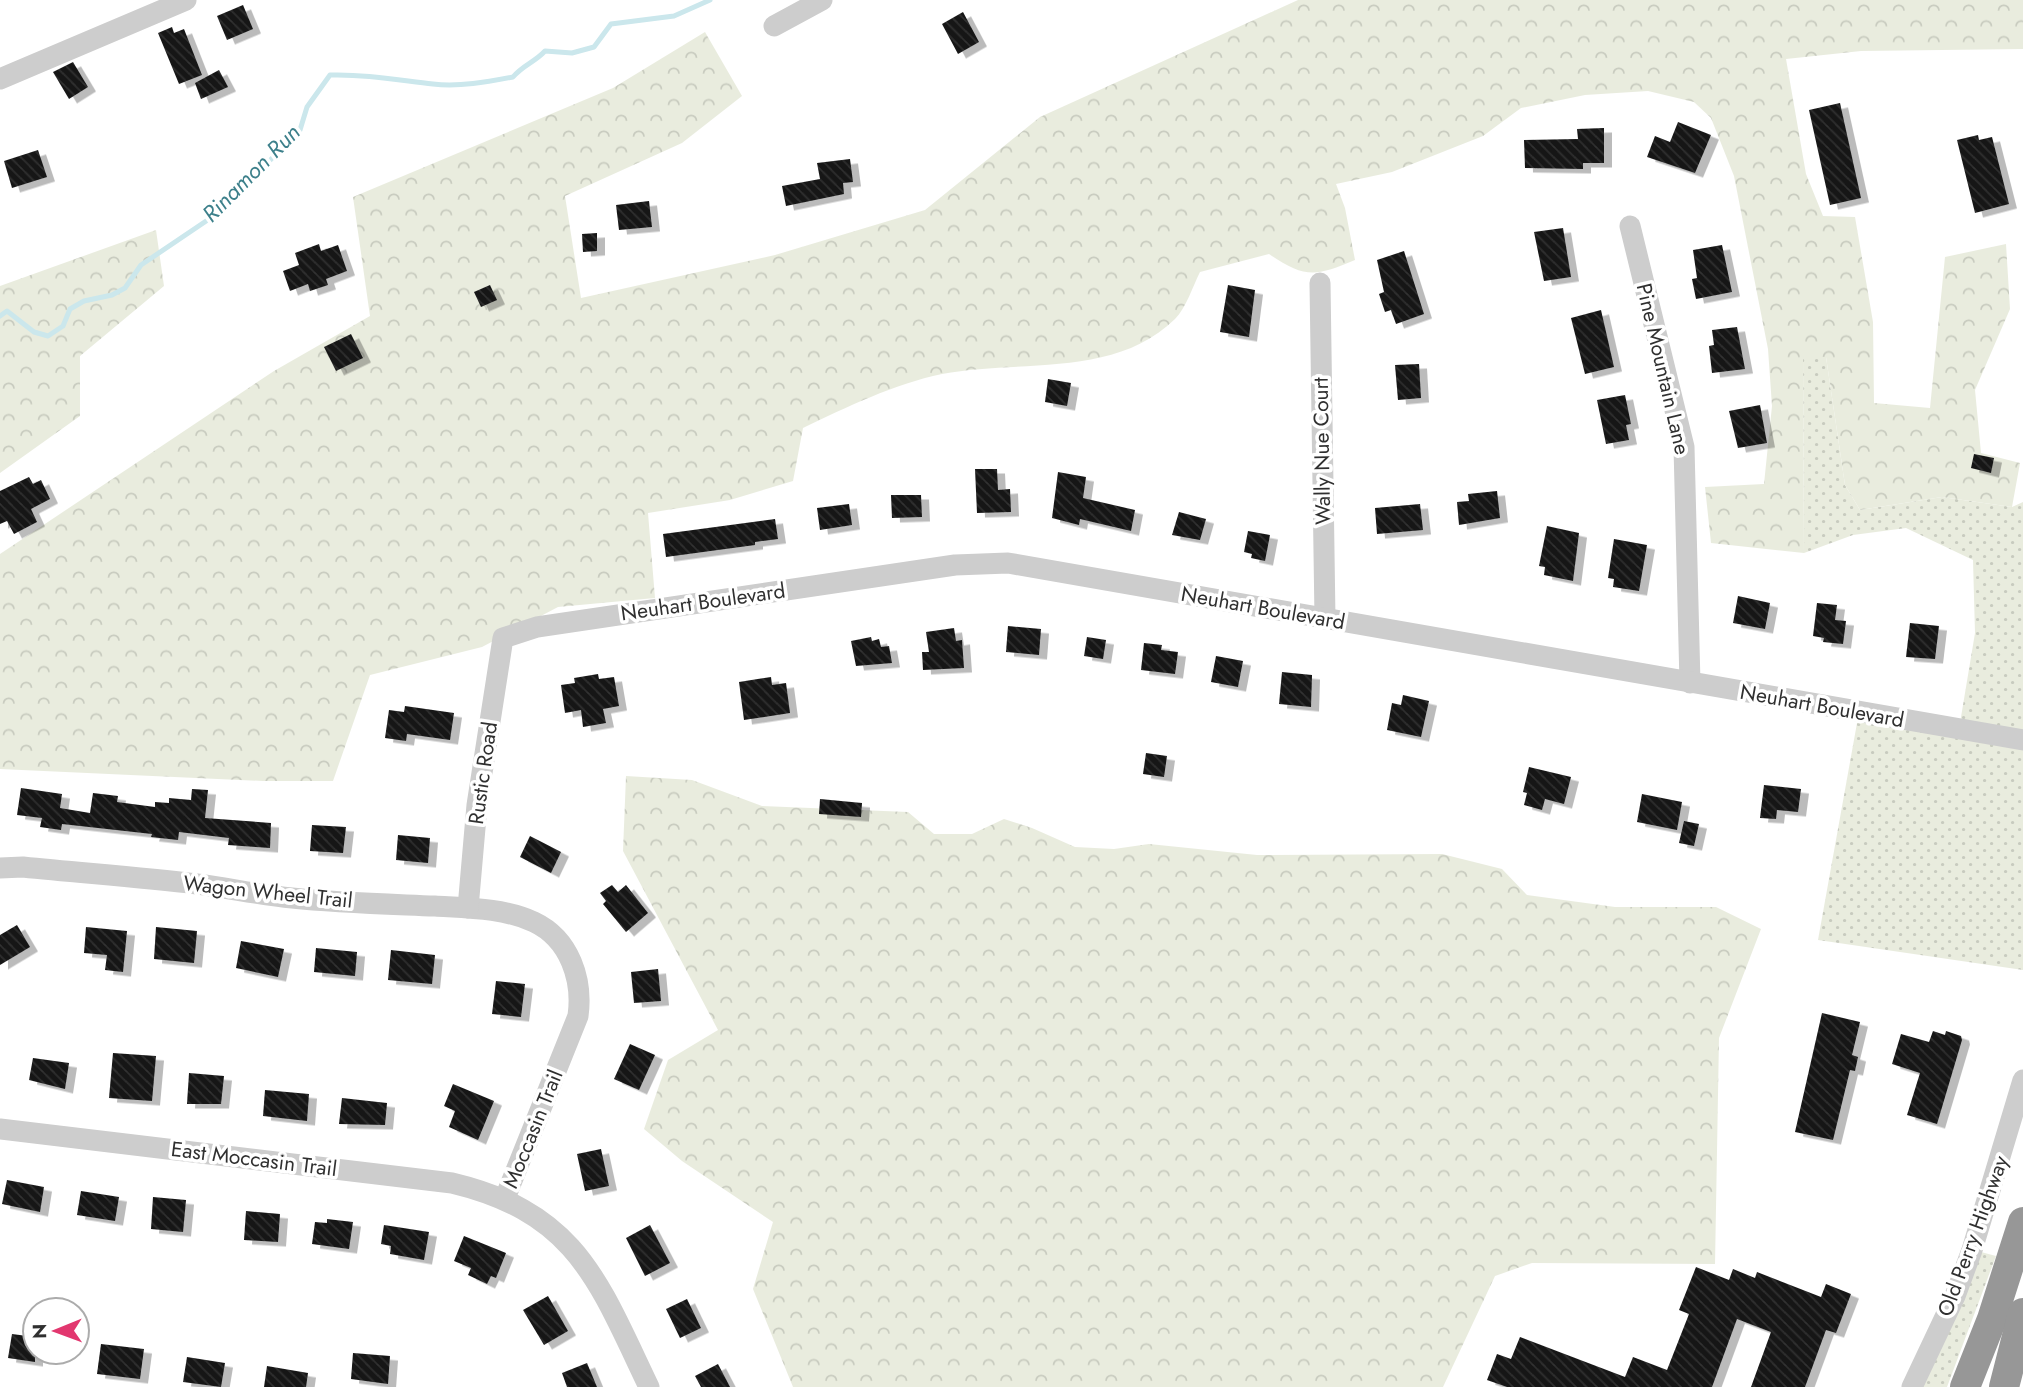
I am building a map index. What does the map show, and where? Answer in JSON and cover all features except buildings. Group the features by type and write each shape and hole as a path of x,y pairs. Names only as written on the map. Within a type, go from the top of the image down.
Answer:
{"highway":[{"path":"1965,1387 1992,1319 2023,1222"},
{"path":"2004,1387 2023,1314"}],"street":[{"path":"0,79 186,0"},
{"path":"774,26 822,0"},
{"name":"Pine Mountain Lane","path":"1630,226 1684,447 1690,682"},
{"name":"Wally Nue Court","path":"1320,283 1325,619"},
{"name":"Neuhart Boulevard","path":"503,638 537,627 982,562 1008,563 2023,740"},
{"name":"Rustic Road","path":"468,908 477,805 503,638"},
{"name":"Wagon Wheel Trail","path":"0,868 23,867 198,884 292,898 468,908 505,913 534,922"},
{"name":"Moccasin Trail","path":"534,922 554,935 567,953 580,985 579,1008 505,1198 536,1214 586,1263 649,1387"},
{"name":"Old Perry Highway","path":"1912,1387 1955,1296 1972,1250 2023,1080"},
{"name":"East Moccasin Trail","path":"0,1129 452,1182 505,1198"}],"green space":[{"path":"1298,0 2023,0 2023,49 1861,51 1786,59 1806,174 1823,216 1855,217 1873,322 1874,403 1930,408 1945,257 2006,244 2010,309 1975,390 1981,453 2020,463 2012,507 1942,497 1860,510 1845,485 1826,357 1803,357 1804,553 1711,543 1705,487 1764,484 1772,406 1768,349 1734,176 1711,118 1694,102 1648,91 1585,95 1521,108 1483,136 1392,172 1336,184 1345,208 1355,260 1330,270 1310,272 1301,271 1269,254 1200,272 1186,303 1175,319 1151,338 1124,351 1095,359 971,370 924,378 854,404 803,428 793,481 730,500 648,513 655,598 558,607 482,647 370,675 333,781 263,781 0,769 0,554 274,371 370,316 353,197 613,88 705,32 742,96 682,143 565,196 581,298 775,255 925,210 1040,117"},
{"path":"156,230 164,286 80,356 80,416 0,473 0,286"},
{"path":"1803,357 1826,357 1845,485 1860,510 1942,497 2012,507 2023,502 2023,970 1818,940 1859,712 1959,729 1975,633 1973,560 1906,528 1853,535 1804,553"},
{"path":"626,776 692,780 762,806 908,812 934,834 972,834 1004,819 1075,847 1114,849 1149,844 1257,855 1442,854 1502,869 1527,895 1615,907 1716,907 1761,929 1719,1038 1715,1264 1532,1263 1495,1276 1443,1387 793,1387 753,1289 773,1222 682,1161 644,1129 668,1060 718,1030 623,851"},
{"path":"1981,1252 1996,1256 1947,1387 1920,1387"}],"waterway":[{"name":"Rinamon Run","path":"0,316 7,311 34,332 48,336 63,326 70,309 84,301 112,295 125,288 141,265 218,213 300,130 307,107 330,75 369,76 453,85 513,77 545,51 572,53 594,47 611,24 674,16 710,0"}]}
